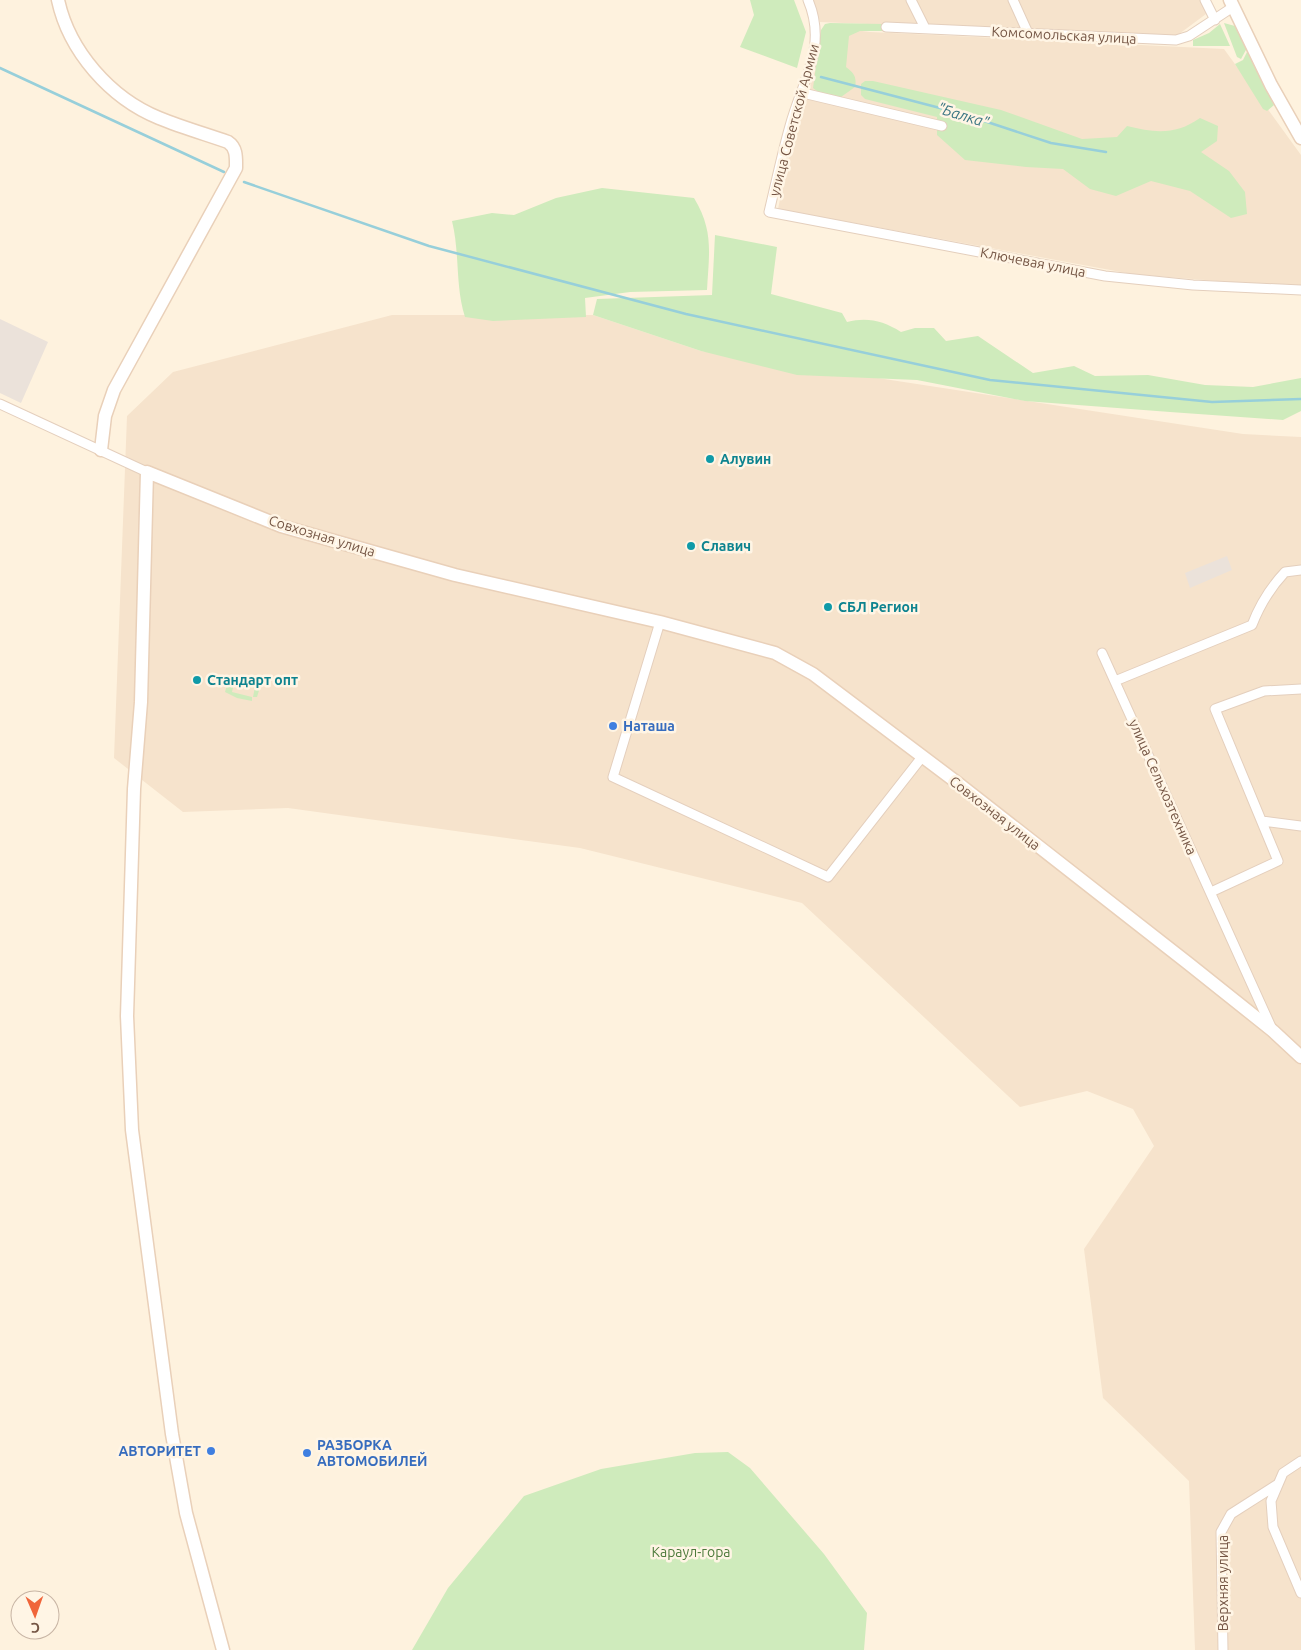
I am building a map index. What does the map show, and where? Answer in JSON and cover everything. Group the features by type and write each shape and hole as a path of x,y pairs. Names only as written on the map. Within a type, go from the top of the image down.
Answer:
{"street":[{"path":"58,0 68,31 81,54 95,72 115,90 136,107 158,118 228,142 232,145 236,159 236,168 114,390 105,416 101,450"},
{"name":"улица Советской Армии","path":"769,212 791,124 803,92 816,42 816,23 808,0"},
{"path":"911,0 925,28"},
{"path":"1013,0 1028,33"},
{"path":"1205,0 1215,20"},
{"path":"1232,4 1271,85 1301,138"},
{"name":"Комсомольская улица","path":"886,27 1176,40 1189,36 1215,20 1232,4"},
{"path":"803,92 942,126"},
{"name":"Ключевая улица","path":"769,212 1105,276 1193,285 1301,290"},
{"name":"Совхозная улица","path":"0,404 147,472 281,526 455,575 660,622 775,653 813,674 922,757 1274,1031 1301,1057"},
{"path":"147,472 141,702 134,789 127,1016 132,1130 172,1434 186,1513 223,1650"},
{"path":"1115,681 1252,625 1260,604 1272,586 1285,572 1301,570"},
{"path":"660,622 613,777 828,877 922,757"},
{"name":"улица Сельхозтехника","path":"1102,653 1274,1031"},
{"path":"1211,892 1278,861 1215,708 1264,691 1301,689"},
{"path":"1262,821 1301,826"},
{"path":"1301,1461 1283,1473 1271,1500 1273,1527 1301,1593"},
{"name":"Верхняя улица","path":"1222,1650 1221,1532 1230,1514 1278,1484"}],"shaded area":[{"path":"813,0 1200,0 1206,14 1175,37 820,22"},
{"path":"829,27 870,32 1224,49 1301,155 1301,285 1279,286 1132,274 778,209 791,146"},
{"path":"392,315 593,315 701,351 1243,434 1301,437 1301,1650 1195,1650 1189,1481 1103,1398 1084,1249 1154,1146 1133,1109 1087,1091 1020,1107 802,903 580,848 288,808 183,812 114,758 127,416 173,372"},
{"path":"0,319 48,342 21,403 0,393"},
{"path":"1227,556 1232,570 1190,588 1185,573"}],"green space":[{"path":"750,0 794,0 806,32 797,68 740,47 754,15"},
{"path":"1224,23 1235,26 1247,48 1241,59 1237,57"},
{"path":"825,24 883,24 885,27 884,31 860,31 849,36 846,67 854,76 856,84 855,87 841,97 821,94 813,88 821,30"},
{"path":"1220,24 1230,46 1193,46 1193,40 1209,33"},
{"path":"1247,52 1252,56 1274,105 1267,111 1263,109 1235,64 1243,60"},
{"path":"865,81 873,81 1001,110 1082,139 1117,137 1127,126 1156,131 1174,130 1191,124 1200,118 1218,126 1217,141 1201,152 1229,171 1245,192 1247,214 1231,218 1190,191 1151,181 1116,196 1090,189 1063,169 965,160 937,135 937,117 865,99 861,95 861,84"},
{"path":"602,188 694,198 705,221 709,242 707,290 630,292 585,298 586,317 493,321 465,317 460,293 452,221 492,213 514,215 556,198"},
{"path":"715,235 777,247 771,294 842,313 847,322 875,321 901,332 915,328 934,328 946,341 978,336 1033,373 1074,366 1095,376 1148,375 1205,385 1253,387 1301,378 1301,411 1283,420 1170,412 1025,401 917,380 797,375 701,351 593,315 597,299 712,295"},
{"path":"236,676 254,680 261,684 257,697 253,697 255,687 234,683 232,692 252,697 252,701 237,698 225,692 229,677"},
{"name":"Караул-гора","path":"728,1452 750,1468 824,1554 867,1613 864,1650 412,1650 448,1588 524,1496 601,1469 695,1453"}],"waterway":[{"path":"0,68 224,172"},
{"name":"\"Балка\"","path":"821,77 963,114 1051,143 1106,152"},
{"path":"244,182 429,246 686,314 990,380 1212,402 1301,399"}],"place":[{"name":"Алувин","path":"710,459"},
{"name":"Славич","path":"691,546"},
{"name":"СБЛ Регион","path":"828,607"},
{"name":"Стандарт опт","path":"197,680"},
{"name":"Наташа","path":"613,726"},
{"name":"АВТОРИТЕТ","path":"211,1451"},
{"name":"РАЗБОРКА АВТОМОБИЛЕЙ","path":"307,1453"}]}
